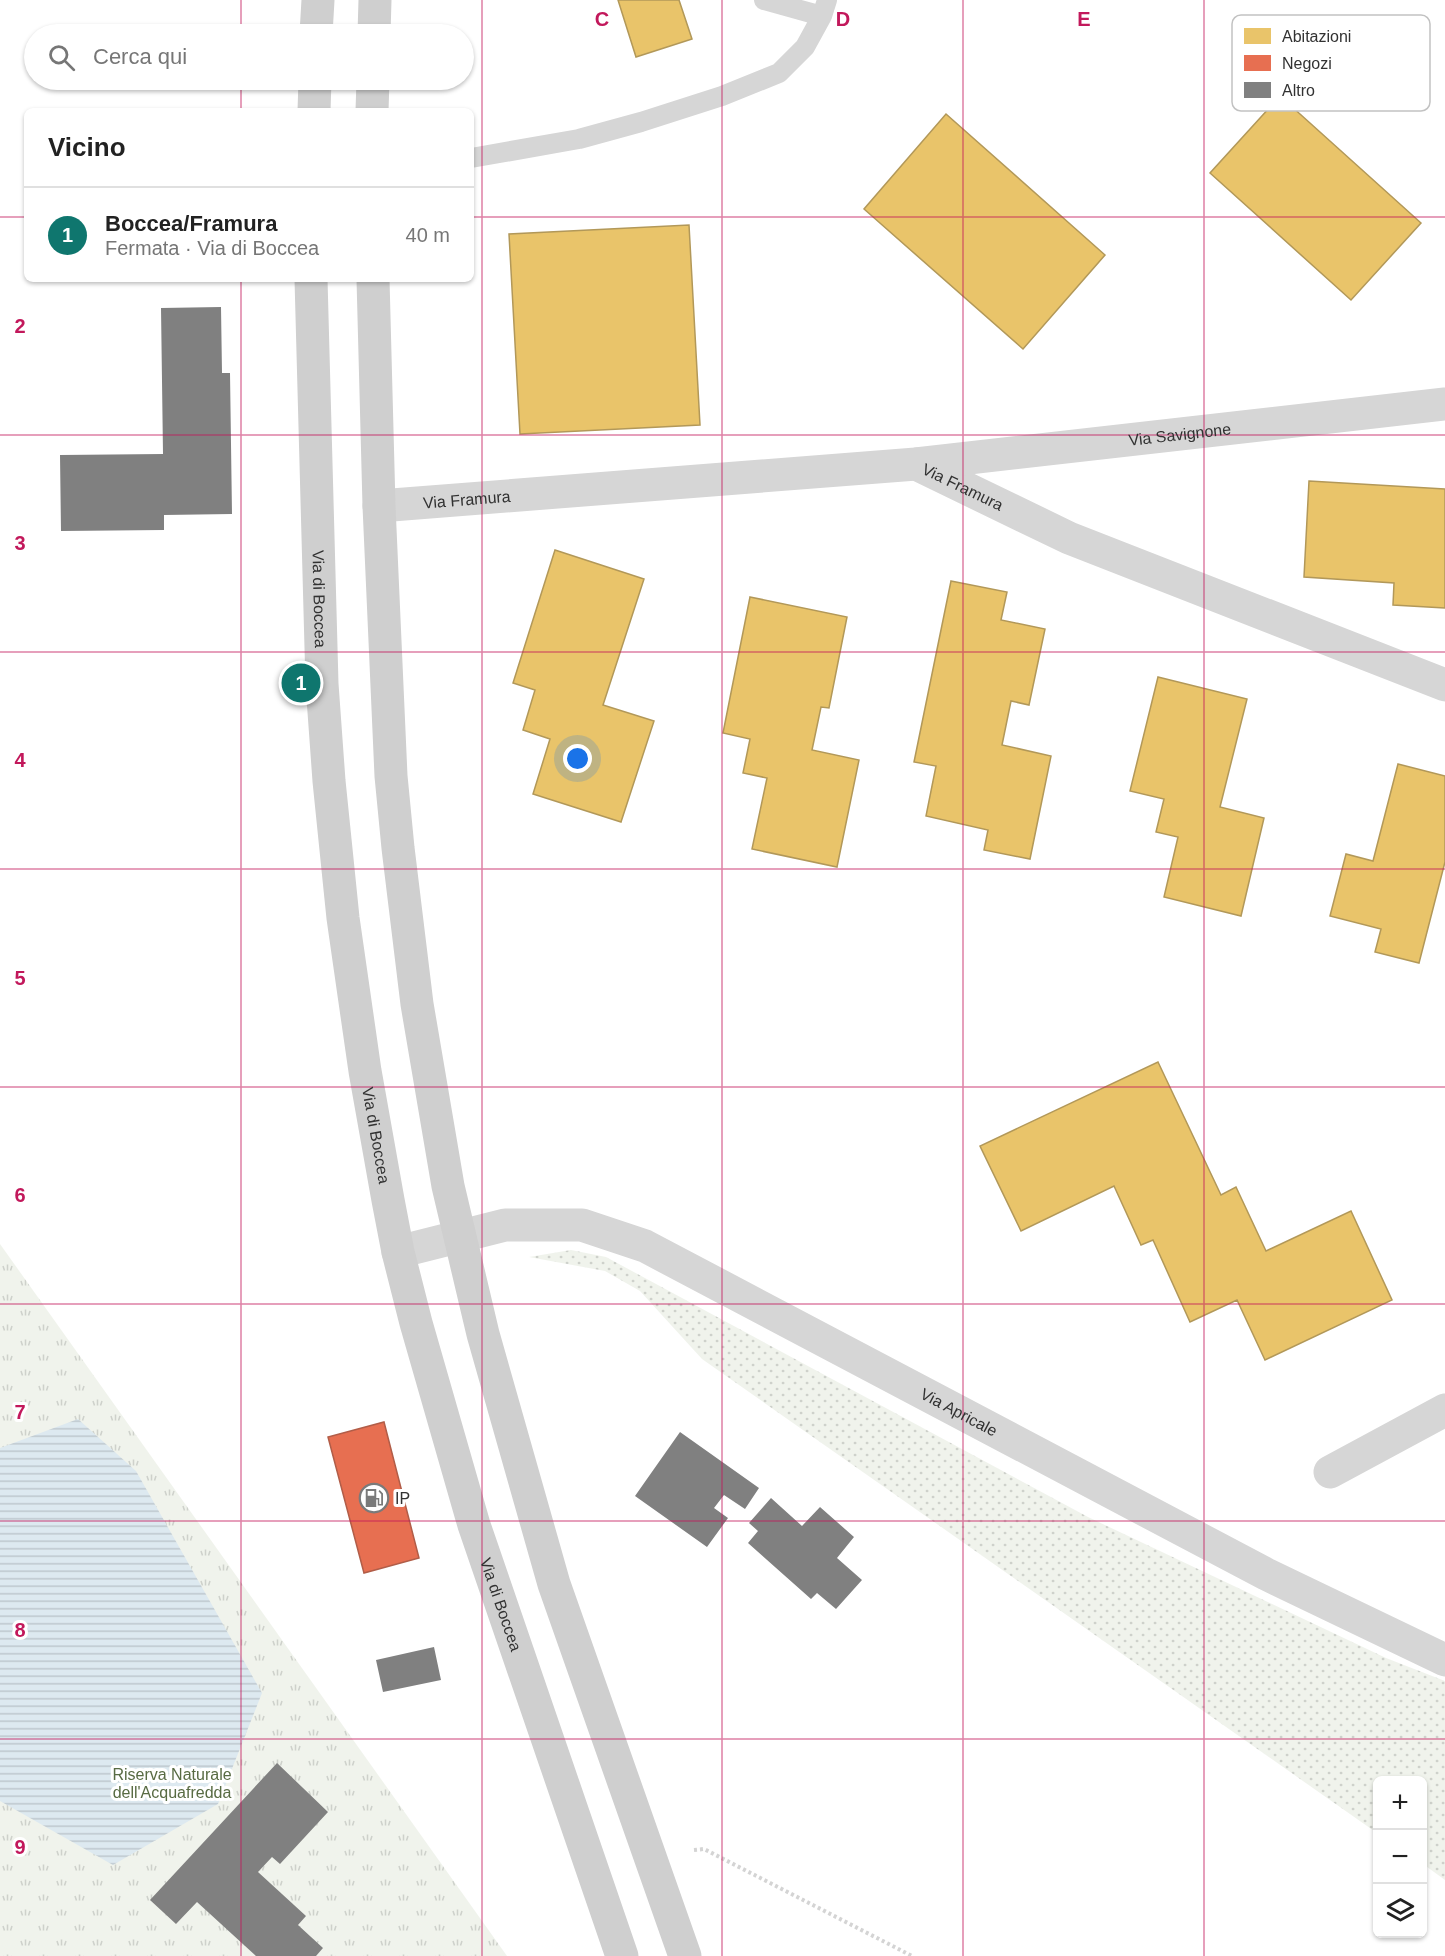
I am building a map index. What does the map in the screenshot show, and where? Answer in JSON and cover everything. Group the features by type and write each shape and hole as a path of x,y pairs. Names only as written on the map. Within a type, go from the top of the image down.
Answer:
{"main road":[{"path":"317,24 318,0"},
{"path":"374,24 375,0"},
{"path":"314,108 315,90"},
{"path":"372,108 373,90"},
{"name":"Via di Boccea","path":"311,282 321,672 329,782 343,918 365,1071 398,1252 436,1396 474,1525 622,1956"},
{"path":"373,282 378,506 391,776 417,1004 432,1098 460,1238 483,1334 554,1584 685,1956"}],"street":[{"name":"Via Savignone","path":"916,464 1445,404"},
{"name":"Via Framura","path":"378,506 916,464 1069,538 1445,684"},
{"name":"Via Apricale","path":"398,1252 505,1225 582,1225 645,1246 1266,1574 1445,1660"},
{"path":"1329,1472 1445,1410"}],"lane":[{"path":"474,157 579,139 722,96 779,73 805,47 824,8 764,0"}],"path":[{"path":"649,1855 704,1849 912,1956"}],"green space":[{"name":"Riserva Naturale dell'Acquafredda","path":"0,1244 507,1956 0,1956"},
{"path":"571,1250 606,1257 1088,1517 1386,1658 1445,1681 1445,1880 1427,1867 1427,1776 1373,1776 1373,1830 702,1359 640,1291 605,1271 529,1257"}],"shaded area":[{"path":"78,1419 136,1471 262,1693 218,1804 113,1865 0,1801 0,1448"}],"building: Abitazioni":[{"path":"618,0 679,0 692,39 636,57"},
{"path":"1266,111 1297,111 1421,223 1351,300 1210,173"},
{"path":"946,114 1105,255 1023,349 864,209"},
{"path":"689,225 700,425 520,434 509,234"},
{"path":"1309,481 1445,489 1445,608 1393,605 1394,583 1304,577"},
{"path":"555,550 644,579 603,705 654,721 621,822 533,794 550,739 523,730 535,690 513,683"},
{"path":"951,581 1007,592 1001,620 1045,629 1029,705 1011,701 1002,745 1051,756 1030,859 984,850 988,830 926,816 936,766 914,762"},
{"path":"750,597 847,617 829,708 821,707 812,750 859,760 837,867 752,849 767,778 743,773 750,739 723,733"},
{"path":"1158,677 1247,699 1220,807 1264,818 1241,916 1164,897 1178,837 1156,832 1164,799 1130,791"},
{"path":"1398,764 1445,776 1445,862 1419,963 1375,952 1381,929 1330,916 1346,854 1373,861"},
{"path":"1158,1062 1221,1195 1236,1187 1266,1251 1351,1211 1392,1300 1265,1360 1237,1300 1190,1322 1153,1240 1141,1245 1114,1186 1021,1231 980,1146"}],"building: Negozi":[{"name":"IP","path":"384,1422 419,1558 364,1573 328,1437"}],"building: Altro":[{"path":"221,307 222,373 230,373 232,514 164,515 164,530 61,531 60,455 163,454 161,308"},
{"path":"680,1432 759,1488 745,1509 724,1495 714,1508 728,1518 707,1547 635,1496"},
{"path":"771,1498 802,1526 820,1507 854,1537 837,1558 862,1580 836,1609 817,1593 811,1599 748,1543 758,1531 749,1523"},
{"path":"434,1647 441,1680 383,1692 376,1660"},
{"path":"277,1763 328,1812 280,1864 272,1857 258,1872 306,1916 298,1925 323,1948 316,1956 256,1956 197,1902 176,1924 150,1900"}],"place":[{"name":"Boccea/Framura","path":"301,683"},
{"name":"IP","path":"374,1498"}]}
